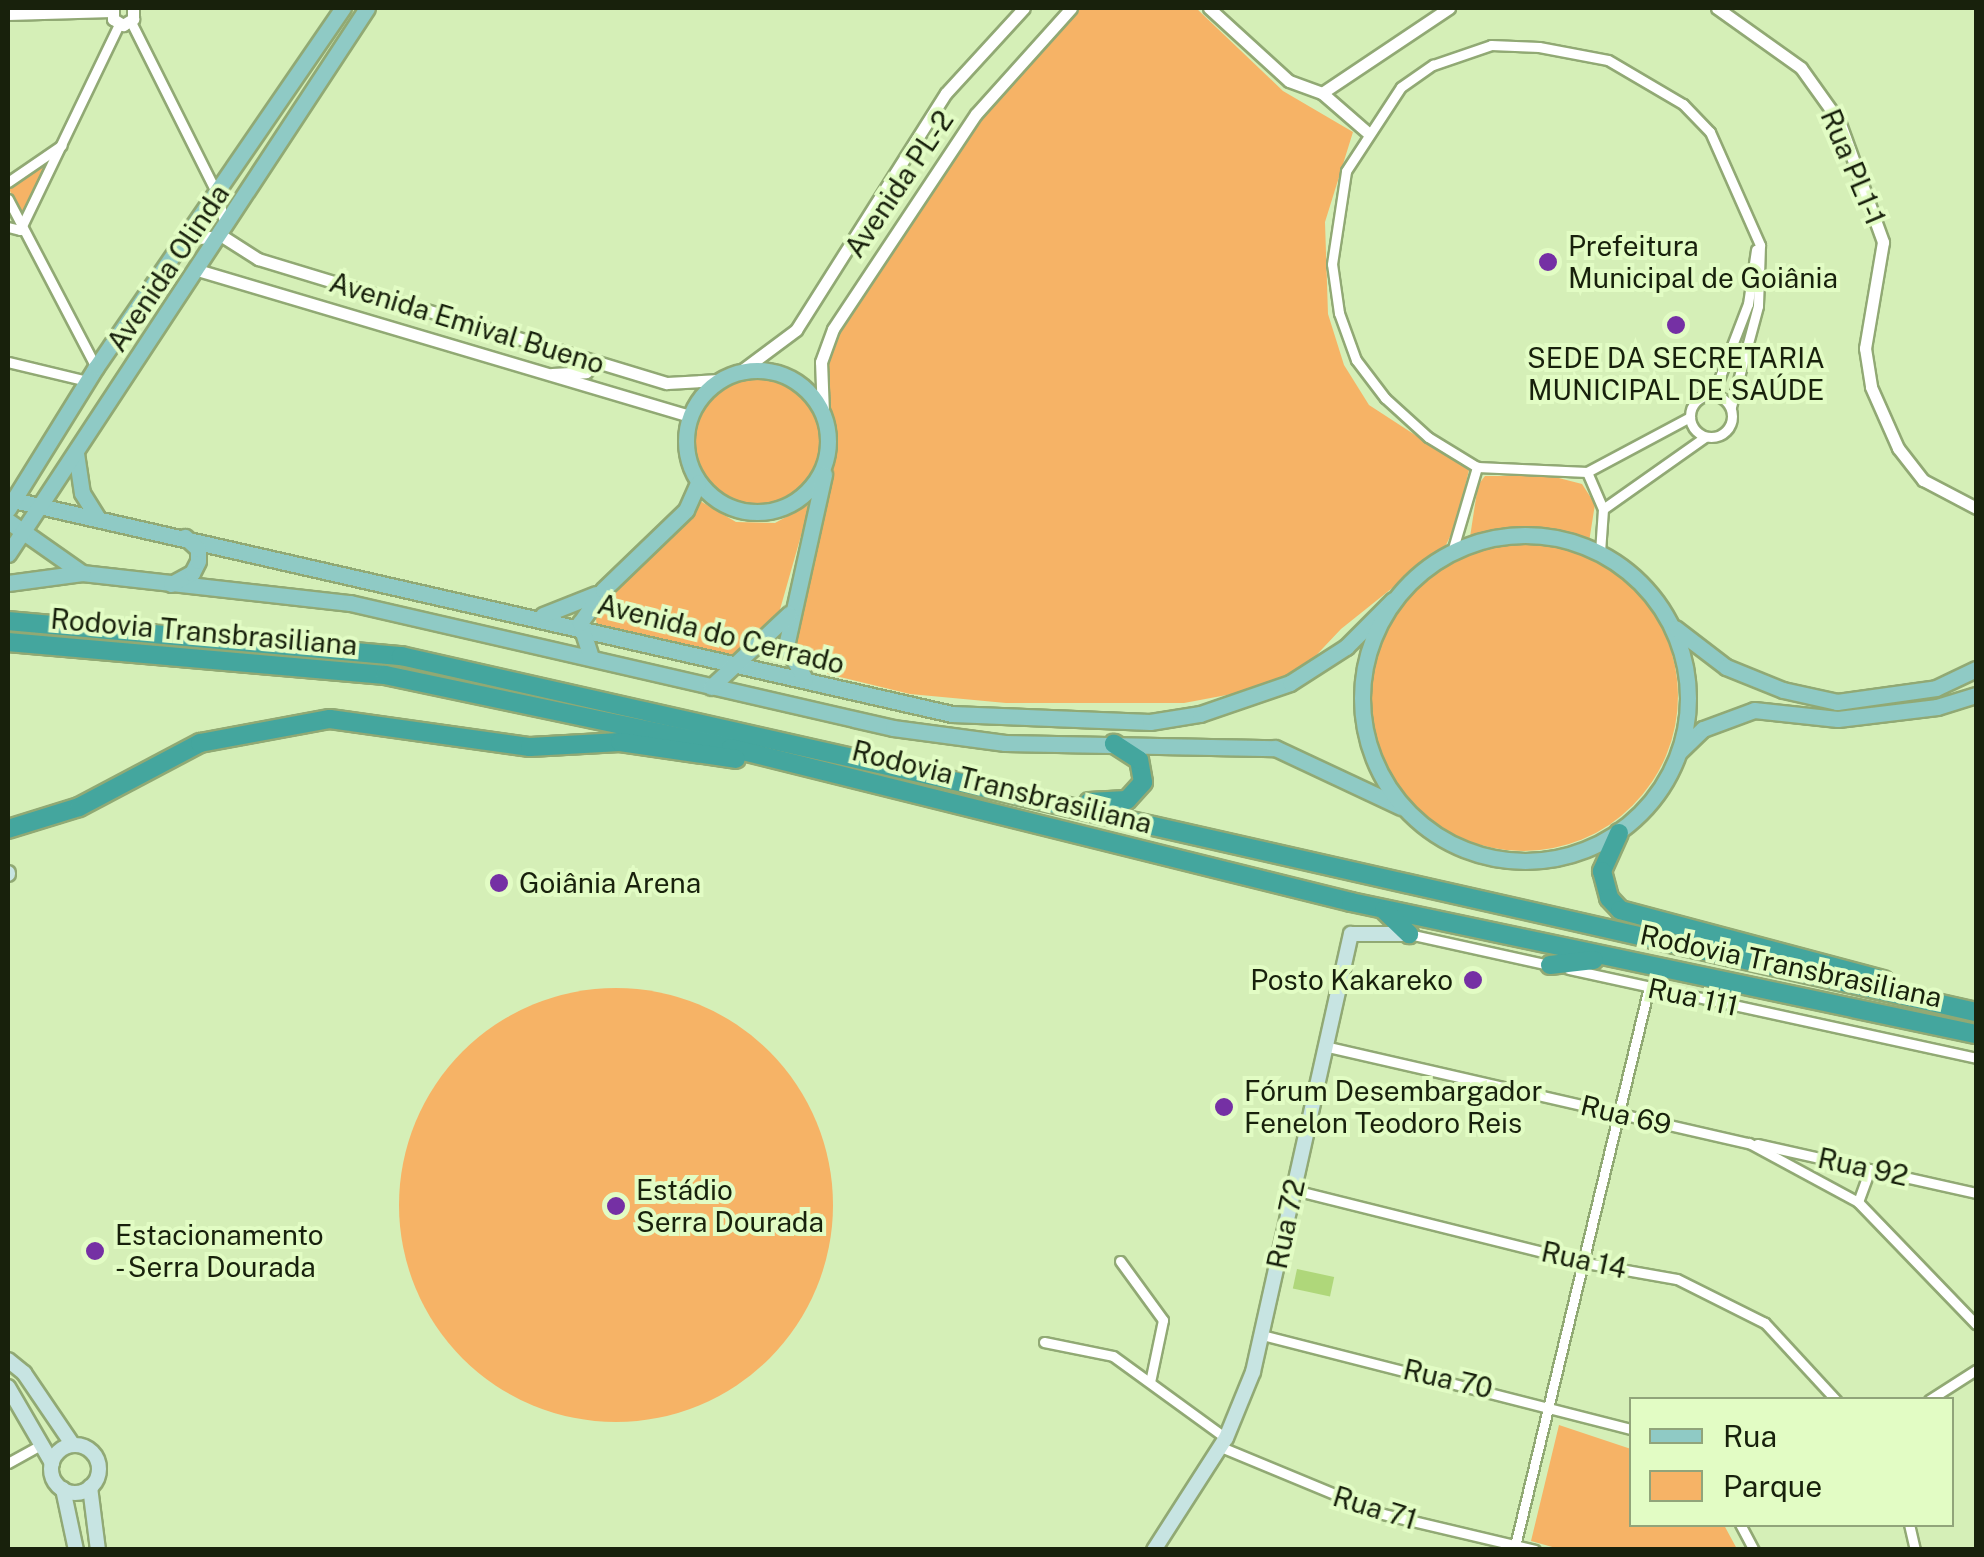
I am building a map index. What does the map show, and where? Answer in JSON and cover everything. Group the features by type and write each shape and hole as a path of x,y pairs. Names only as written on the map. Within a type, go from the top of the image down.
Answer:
{"highway":[{"name":"Rodovia Transbrasiliana","path":"9,621 400,656 1976,1012"},
{"name":"Rodovia Transbrasiliana","path":"9,642 385,675 776,759 1384,909 1976,1034"},
{"path":"8,829 79,807 200,743 330,719 541,748 620,742 776,759"},
{"path":"1054,802 1119,803 1135,794 1142,766 1114,744"},
{"path":"1619,833 1602,872 1609,898 1620,910 1846,968 1944,1004"},
{"path":"1384,909 1410,934"},
{"path":"1550,965 1582,960 1648,964"}],"main road":[{"name":"Avenida Olinda","path":"9,503 92,374 218,196 343,8"},
{"name":"Avenida Olinda","path":"8,554 194,269 222,236 367,8"},
{"path":"804,679 786,646 789,614 822,498 825,465 823,413 790,377 741,371 719,380 690,416 687,450 698,482 728,507 767,512 802,496 825,465"},
{"path":"76,453 82,493 98,519"},
{"path":"590,654 580,626 604,590 686,510 698,482"},
{"name":"Avenida do Cerrado","path":"9,503 184,536 952,714 1150,722 1200,714 1290,683 1346,646 1393,600"},
{"name":"Avenida do Cerrado","path":"8,521 82,573 350,603 590,654 711,687 893,728 1005,743 1276,748 1401,807"},
{"path":"1680,752 1688,710 1686,667 1673,627 1650,592 1600,552 1546,534 1505,534 1452,552 1426,567 1393,600 1368,650 1361,705 1372,760 1401,807 1438,838 1497,859 1529,863 1576,854 1619,833 1650,804 1680,752 1704,729 1754,710 1838,719 1937,707 1976,694"},
{"path":"171,584 192,573 198,561 198,549 184,536"},
{"path":"8,583 82,573"},
{"path":"538,616 604,590"},
{"path":"711,687 740,664 789,614"},
{"path":"1673,627 1726,668 1837,702 1936,688 1976,669"},
{"name":"Rua 72","path":"1154,1550 1223,1443 1262,1335 1351,934 1410,934"},
{"path":"8,1360 24,1373 73,1445 97,1460 90,1487 98,1550"},
{"path":"8,1387 52,1464 76,1550"},
{"path":"52,1464 73,1445"},
{"path":"62,1489 90,1487"}],"street":[{"path":"20,230 133,8"},
{"name":"Avenida PL-2","path":"741,371 796,330 946,93 1024,8"},
{"name":"Avenida PL-2","path":"823,413 821,362 834,329 976,114 1071,8"},
{"path":"1209,8 1288,81 1322,94 1368,132"},
{"path":"1322,94 1449,8"},
{"name":"Rua PL1-1","path":"1717,8 1801,68 1840,121 1884,242 1865,348 1871,387 1898,448 1923,480 1976,508"},
{"path":"8,14 112,9 125,23 218,196 222,236 187,239"},
{"path":"1604,508 1705,437 1729,429 1731,407 1758,306 1762,267 1756,237 1710,132 1683,104 1608,60 1492,46 1433,65 1401,87 1346,171 1332,264 1339,314 1356,360 1384,398 1428,438 1478,467 1587,472 1690,417 1699,398 1713,395 1731,407"},
{"path":"8,182 64,144"},
{"path":"8,199 92,374"},
{"path":"8,227 20,230"},
{"name":"Avenida Emival Bueno","path":"222,236 242,252 321,279 667,384 719,380"},
{"path":"1713,395 1729,364 1756,260 1756,237"},
{"name":"Avenida Emival Bueno","path":"194,269 690,416"},
{"path":"295,296 301,282 321,279"},
{"path":"8,362 92,374"},
{"path":"552,374 586,372 597,362"},
{"path":"1690,417 1705,437"},
{"path":"1452,552 1478,467"},
{"path":"1587,472 1604,508 1600,552"},
{"name":"Rua 111","path":"1410,934 1976,1058"},
{"path":"1515,1547 1586,1263 1648,988"},
{"name":"Rua 69","path":"1324,1046 1749,1142 1858,1202 1976,1324"},
{"name":"Rua 92","path":"1749,1142 1976,1193"},
{"path":"1858,1202 1870,1169"},
{"name":"Rua 14","path":"1294,1190 1586,1263 1677,1279 1765,1322 1833,1397"},
{"path":"1120,1262 1164,1320 1150,1382"},
{"name":"Rua 70","path":"1262,1335 1549,1404 1629,1428"},
{"name":"Rua 71","path":"1044,1342 1113,1356 1223,1443 1382,1514 1535,1550"},
{"path":"1935,1397 1976,1370"},
{"path":"8,1463 42,1445"}],"green space":[{"path":"1081,8 1196,8 1283,91 1353,132 1325,222 1328,314 1344,365 1369,405 1469,470 1456,524 1446,545 1341,629 1290,683 1184,703 1006,703 910,694 807,669 793,658 793,618 833,465 825,366 832,340 985,111"},
{"path":"57,152 21,222 8,185"},
{"path":"755,377 780,382 801,396 815,417 820,442 815,467 801,488 780,502 755,507 730,502 709,488 695,467 690,442 695,417 709,396 730,382"},
{"path":"1485,476 1551,476 1582,484 1595,504 1589,542 1527,528 1470,537 1478,485"},
{"path":"700,501 736,522 775,523 810,504 777,620 738,657 597,625 594,609"},
{"path":"1523,541 1553,544 1582,553 1609,567 1632,587 1652,610 1666,637 1675,666 1675,726 1666,755 1652,782 1632,805 1609,825 1582,839 1553,848 1523,851 1493,848 1464,839 1437,825 1414,805 1394,782 1380,755 1371,726 1368,696 1371,666 1380,637 1394,610 1414,587 1437,567 1464,553 1493,544"},
{"name":"Estádio Serra Dourada","path":"616,988 658,992 699,1005 754,1037 784,1067 816,1122 829,1163 833,1205 829,1247 816,1288 784,1343 754,1373 699,1405 658,1418 616,1422 574,1418 533,1405 478,1373 448,1343 416,1288 403,1247 399,1205 403,1163 416,1122 448,1067 478,1037 533,1005 574,992"},
{"path":"1559,1425 1629,1448 1629,1527 1725,1527 1737,1549 1563,1550 1531,1541"}],"shaded area":[{"path":"1297,1269 1334,1277 1330,1296 1293,1289"}],"place":[{"name":"Prefeitura Municipal de Goiânia","path":"1548,262"},
{"name":"SEDE DA SECRETARIA MUNICIPAL DE SAÚDE","path":"1676,325"},
{"name":"Goiânia Arena","path":"499,883"},
{"name":"Posto Kakareko","path":"1473,980"},
{"name":"Fórum Desembargador Fenelon Teodoro Reis","path":"1224,1107"},
{"name":"Estádio Serra Dourada","path":"616,1206"},
{"name":"Estacionamento - Serra Dourada","path":"95,1251"}]}
